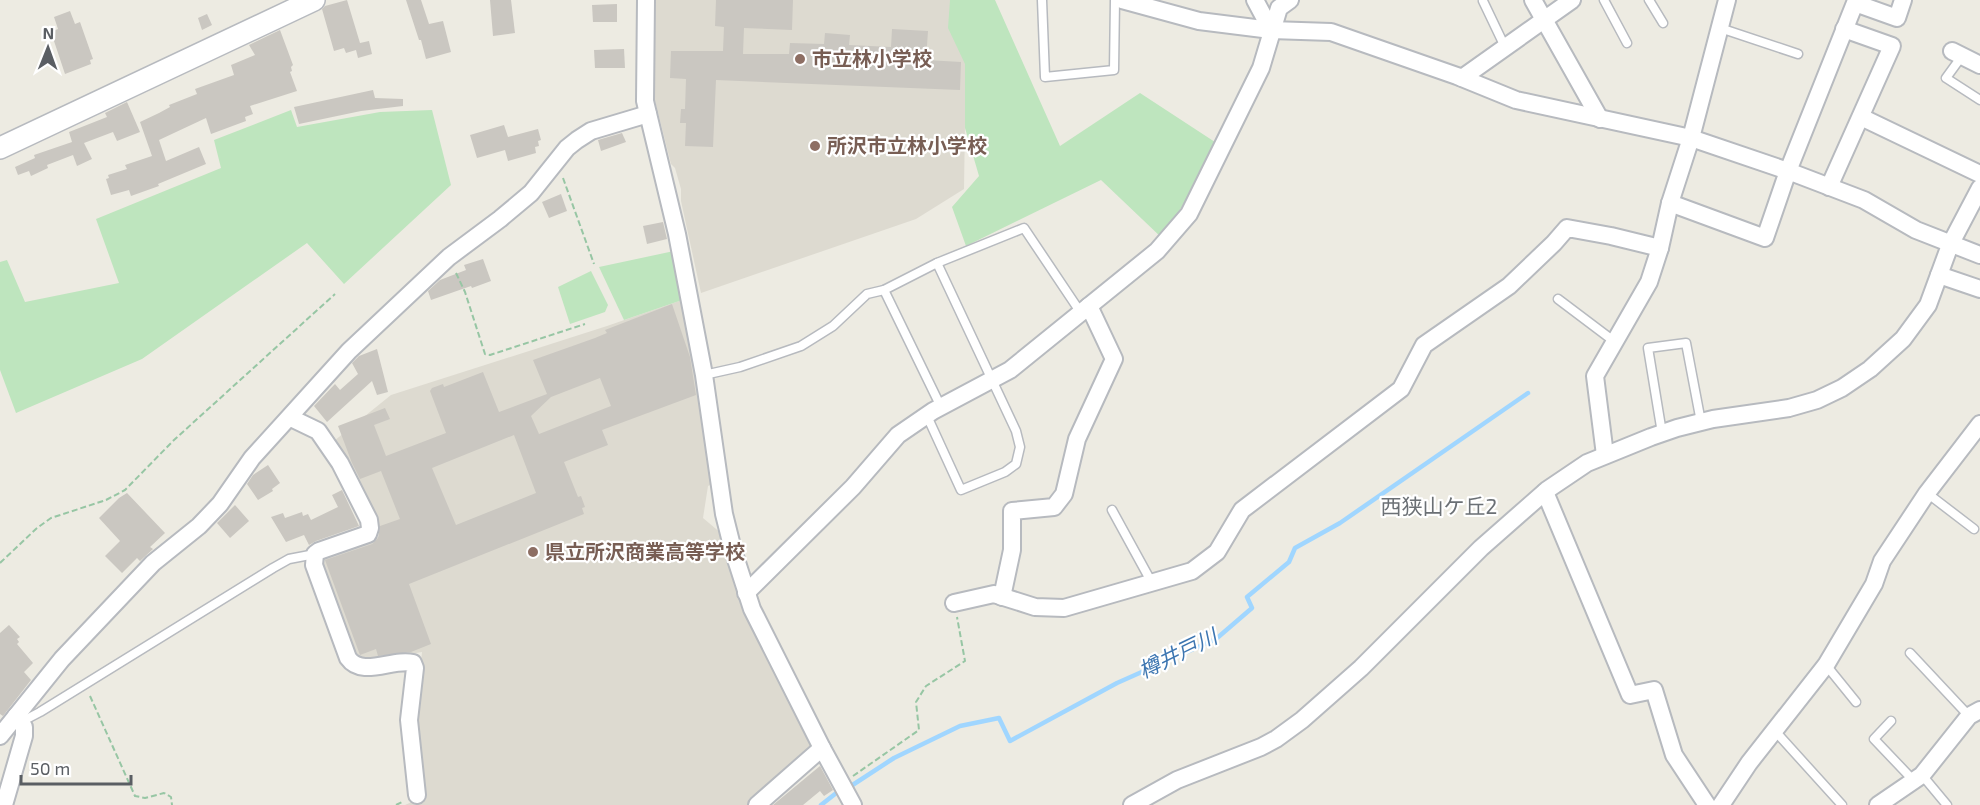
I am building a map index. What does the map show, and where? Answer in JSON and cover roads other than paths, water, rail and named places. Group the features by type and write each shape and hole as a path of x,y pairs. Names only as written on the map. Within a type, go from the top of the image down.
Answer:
{"street":[{"path":"0,148 314,0"},
{"path":"646,0 645,101 677,234 704,375 724,514 746,593 773,654 853,805"},
{"path":"1122,0 1199,21 1271,30 1331,32 1462,78 1516,100 1691,138 1864,200 1917,230 1980,255"},
{"path":"1255,0 1271,30"},
{"path":"746,593 854,487 898,435 934,411 1010,370 1157,251 1189,214 1261,68 1271,30 1280,8 1290,0"},
{"path":"1533,0 1600,119"},
{"path":"1462,78 1572,0"},
{"path":"1605,454 1595,376 1649,282 1660,248 1670,202 1691,138 1727,0"},
{"path":"1670,202 1765,238 1788,171 1855,3 1897,18 1903,0"},
{"path":"1829,187 1892,46 1844,29"},
{"path":"1957,53 1980,65"},
{"path":"2,730 19,719 62,659 153,563 199,526 220,504 252,458 291,418 349,351 449,257 531,193 567,148 591,131 648,114"},
{"path":"1861,117 1980,174"},
{"path":"1132,805 1177,780 1269,743 1302,720 1361,668 1481,548 1574,470 1605,454 1701,422 1789,408 1817,400 1842,388 1870,369 1903,339 1928,305 1950,244 1980,188"},
{"path":"954,603 994,594 1035,607 1064,608 1192,571 1217,552 1242,510 1401,389 1424,345 1509,286 1554,243 1566,228 1660,248"},
{"path":"1939,275 1980,289"},
{"path":"1002,597 1012,550 1012,511 1054,507 1064,494 1077,439 1114,359 1085,310"},
{"path":"291,418 318,431 340,463 369,520 368,534 315,554 314,565 352,664 360,668 402,662 413,663 415,668 409,720 417,795"},
{"path":"1721,805 1749,763 1826,665 1874,585 1882,561 1927,493 1978,432"},
{"path":"1545,492 1630,695 1654,690 1674,755 1707,805"},
{"path":"1878,805 1918,778 1975,713"},
{"path":"4,805 24,736 24,727 19,719"},
{"path":"757,805 822,748"}],"lane":[{"path":"1042,0 1045,77 1114,70 1114,0"},
{"path":"1605,0 1627,43"},
{"path":"1649,0 1663,23"},
{"path":"1483,1 1505,47"},
{"path":"1720,28 1798,54"},
{"path":"1957,53 1946,78 1980,100"},
{"path":"704,375 740,367 801,346 833,326 867,294 884,291 937,263 1024,228 1085,310"},
{"path":"884,291 934,411 961,490 1005,472 1016,464 1019,457 1020,447 1016,431 937,263"},
{"path":"1558,299 1616,343"},
{"path":"1662,434 1648,348 1686,343 1701,422"},
{"path":"1927,493 1974,529"},
{"path":"1112,510 1152,583"},
{"path":"19,719 85,685 289,560 315,554"},
{"path":"1910,653 1975,713"},
{"path":"1826,665 1856,702"},
{"path":"1891,721 1874,739 1947,805"},
{"path":"1775,731 1842,805"}],"waterway":[{"name":"樽井戸川","path":"851,786 894,758 960,726 999,718 1010,741 1117,683 1216,639 1252,608 1247,597 1289,562 1295,548 1340,523 1528,393"},
{"name":"樽井戸川","path":"821,805 835,794"}],"place":[{"name":"市立林小学校","path":"800,59"},
{"name":"所沢市立林小学校","path":"815,146"},
{"name":"県立所沢商業高等学校","path":"533,552"}],"district":[{"name":"西狭山ケ丘2","path":"1439,507"}]}
